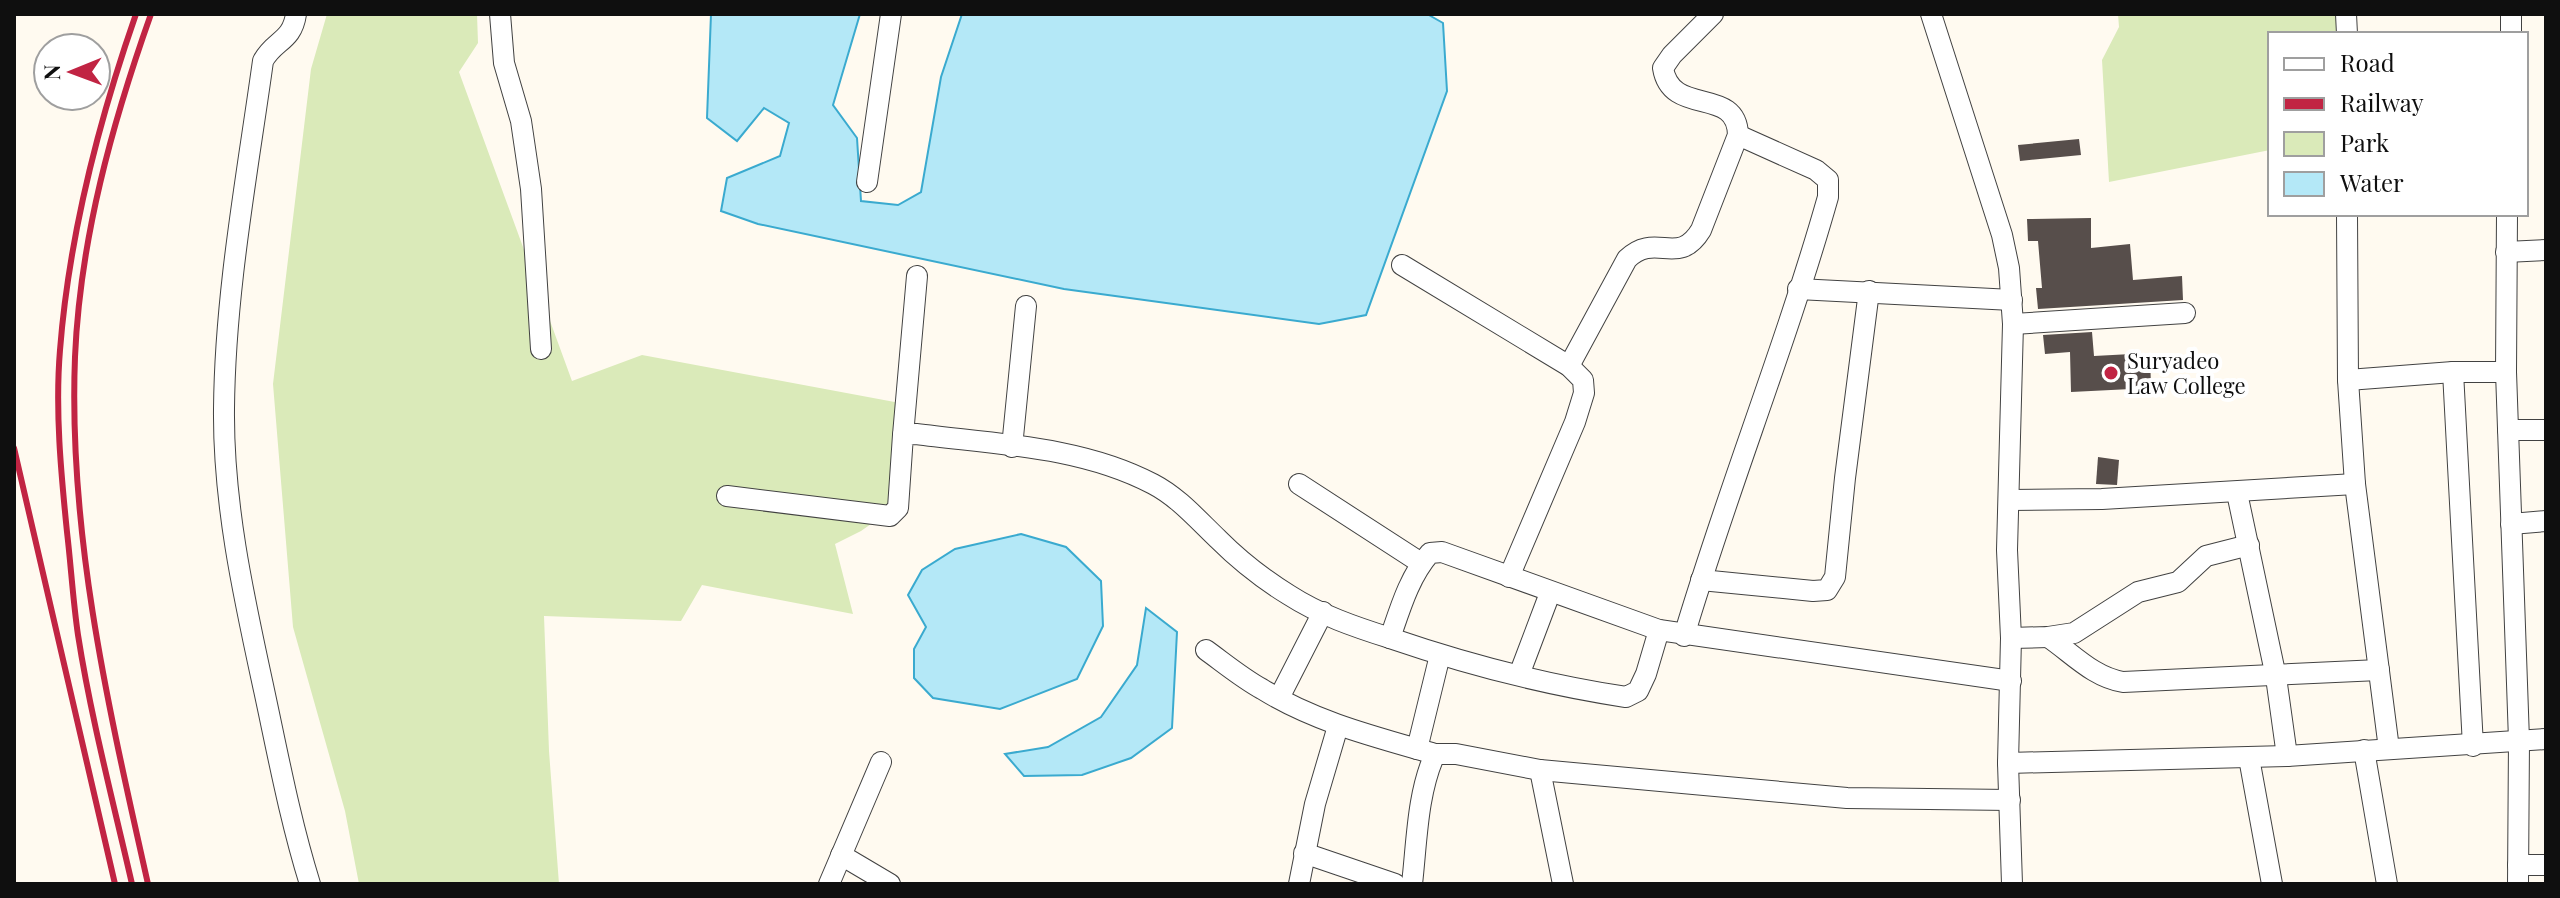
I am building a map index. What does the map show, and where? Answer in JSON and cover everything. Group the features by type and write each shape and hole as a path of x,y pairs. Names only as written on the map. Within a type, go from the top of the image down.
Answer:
{"street":[{"path":"296,14 293,29 267,53 263,61 233,275 226,343 224,412 229,496 240,578 295,837 310,884"},
{"path":"500,14 504,63 521,121 531,189 541,349"},
{"path":"867,182 891,14"},
{"path":"1569,366 1627,259 1635,251 1646,247 1682,249 1692,245 1701,230 1738,135 1738,122 1731,112 1677,93 1665,82 1663,68 1713,14"},
{"path":"1931,14 2002,235 2012,300 2007,550 2011,638 2008,763 2012,884"},
{"path":"1684,636 1769,387 1828,197 1828,180 1816,170 1738,135"},
{"path":"2347,216 2348,380 2355,484 2389,749"},
{"path":"2507,216 2506,372 2519,740 2518,875 2546,865"},
{"path":"2506,252 2546,250"},
{"path":"1402,265 1569,366 1583,380 1584,393 1575,422 1509,577"},
{"path":"727,496 890,516 898,508 917,276"},
{"path":"1798,289 2012,300"},
{"path":"1701,580 1813,591 1827,590 1835,577 1869,291"},
{"path":"1012,447 1026,306"},
{"path":"2013,324 2185,313"},
{"path":"2348,380 2453,372 2506,372"},
{"path":"2453,372 2473,746"},
{"path":"2508,430 2546,430"},
{"path":"903,435 916,434 1084,459 1154,484 1185,505 1259,575 1291,597 1352,626 1440,655 1626,697 1638,691 1659,630"},
{"path":"1299,484 1421,563"},
{"path":"2009,500 2237,493 2355,484"},
{"path":"2237,493 2276,677 2287,756"},
{"path":"2511,524 2546,521"},
{"path":"2011,638 2074,633 2138,592 2178,582 2206,556 2249,545"},
{"path":"1390,638 1421,563 1430,553 1442,552 1550,593 1684,636 2011,681"},
{"path":"1519,675 1550,593"},
{"path":"1279,698 1323,612"},
{"path":"2048,637 2106,679 2123,682 2379,670"},
{"path":"1206,650 1262,690 1338,726 1426,752 1456,754 1540,770 1847,798 2010,800"},
{"path":"1412,884 1440,655"},
{"path":"1299,884 1304,853 1338,726"},
{"path":"2008,763 2249,758 2546,739"},
{"path":"2364,750 2387,884"},
{"path":"2249,758 2272,884"},
{"path":"829,884 881,762"},
{"path":"1540,770 1563,884"},
{"path":"1304,853 1395,884"},
{"path":"841,855 890,884"}],"green space":[{"path":"327,14 477,14 478,43 459,72 572,381 642,355 900,403 888,512 835,544 853,614 702,585 681,621 544,616 549,751 559,884 359,884 345,811 293,627 273,384 311,69"},
{"path":"2118,14 2339,14 2340,32 2268,32 2268,150 2109,182 2102,60 2119,27"}],"water":[{"path":"711,14 860,14 833,105 857,138 861,201 898,205 921,192 941,77 962,14 1427,14 1443,23 1447,91 1366,315 1319,324 1064,289 758,224 721,211 727,178 780,156 789,123 764,108 737,141 707,118"},
{"path":"1021,534 1066,547 1101,581 1103,626 1077,679 1000,709 933,698 914,678 914,649 926,627 908,595 922,570 955,549"},
{"path":"1146,608 1177,632 1172,728 1131,758 1082,775 1024,776 1005,754 1048,747 1101,717 1137,665"}],"building":[{"path":"2079,139 2081,155 2020,161 2018,145"},
{"path":"2091,218 2091,248 2130,244 2133,280 2182,276 2183,300 2038,309 2036,288 2042,288 2038,241 2028,241 2027,219"},
{"name":"Suryadeo Law College","path":"2092,332 2094,356 2150,353 2151,388 2071,392 2070,352 2045,354 2043,335"},
{"path":"2098,457 2119,460 2117,485 2096,484"}],"railway":[{"path":"132,884 78,635 59,441 58,395 64,307 78,222 109,96 136,14"},
{"path":"148,884 94,622 78,490 75,357 84,269 100,182 123,97 151,14"},
{"path":"14,448 115,884"}],"place":[{"name":"Suryadeo Law College","path":"2111,373"}]}
